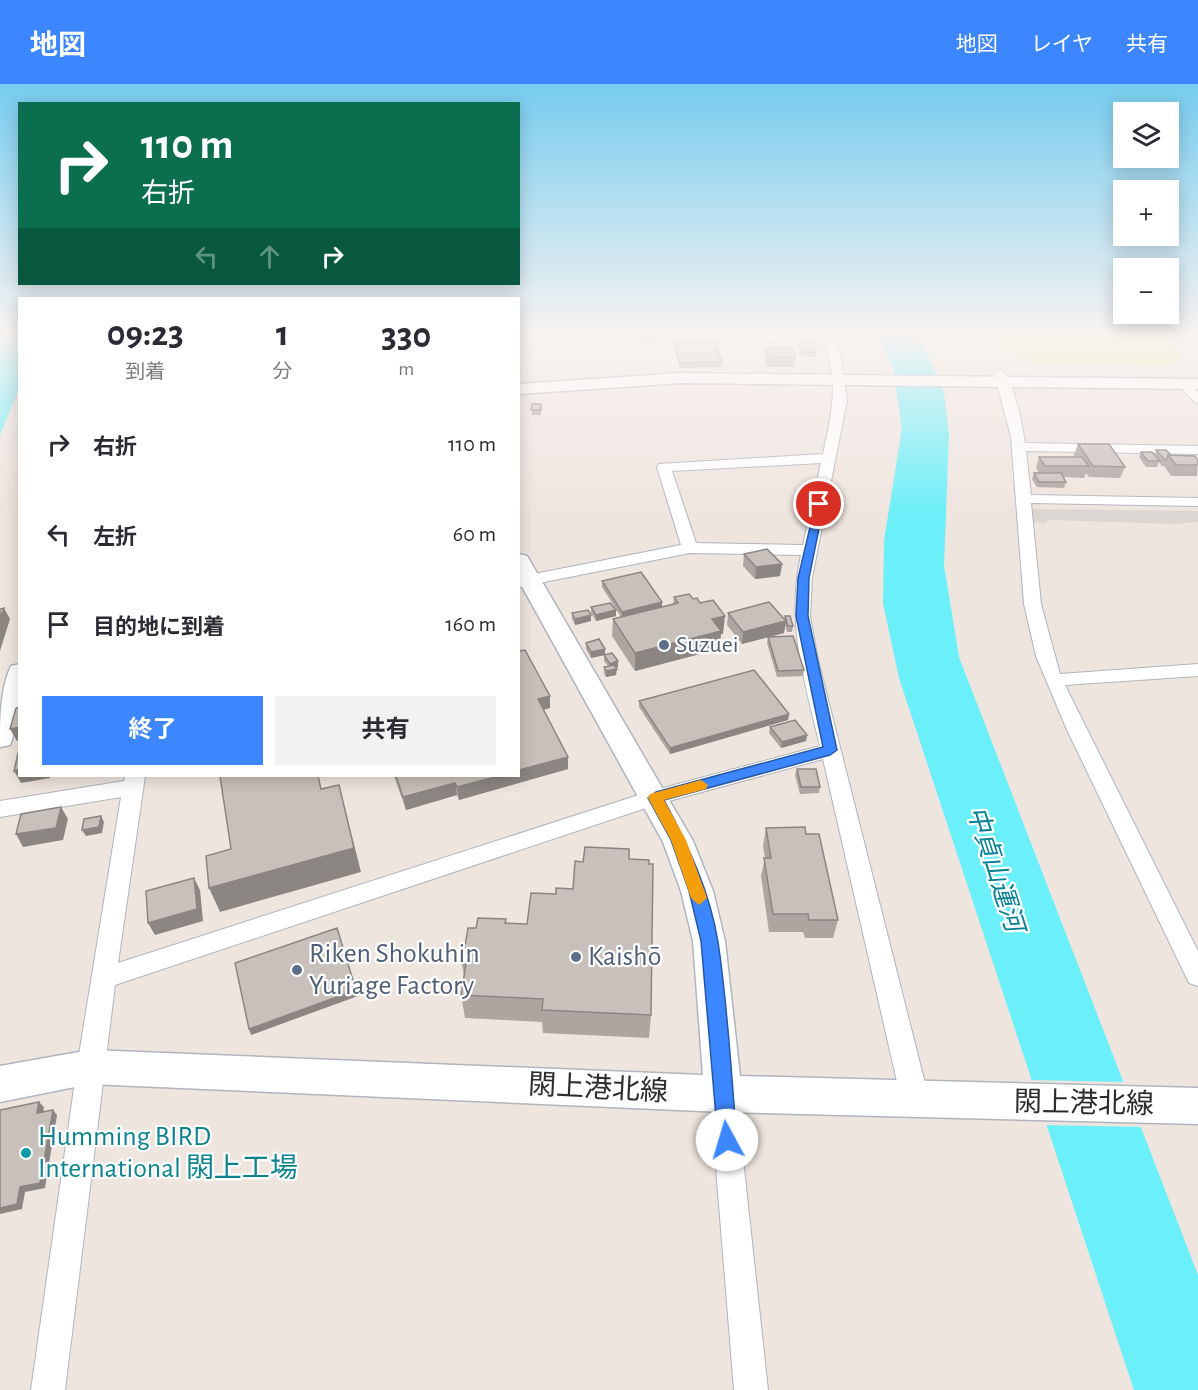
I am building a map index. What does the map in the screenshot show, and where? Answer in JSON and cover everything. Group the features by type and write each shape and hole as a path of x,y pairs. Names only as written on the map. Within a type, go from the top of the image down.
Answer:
{"street":[{"path":"840,393 841,400 804,578 802,616 830,750 915,1099"},
{"path":"1009,393 1019,447 1033,602 1040,638 1074,725 1198,975"},
{"path":"1019,447 1198,450"},
{"path":"690,548 664,467 829,458"},
{"path":"1024,499 1198,502"},
{"path":"752,1390 709,941 697,891 678,840 656,798 522,574 690,548 810,550"},
{"path":"1055,680 1198,670"},
{"path":"0,738 18,679"},
{"path":"104,978 656,798 830,750"},
{"path":"0,809 134,781 90,1067 48,1390"},
{"name":"閖上港北線","path":"0,1084 90,1067 723,1094 1197,1106"}],"shaded area":[{"path":"1031,509 1198,511 1198,522 1176,524 1050,520 1044,524 1033,522"}],"water":[{"path":"0,393 17,393 0,435"},
{"name":"中貞山運河","path":"897,393 944,393 949,435 944,565 959,657 1198,1275 1198,1390 1134,1390 899,678 883,603 884,541 902,428"}],"pier":[{"path":"1028,1080 1127,1082 1144,1127 1043,1125"}],"building":[{"path":"532,404 541,404 541,410 531,410"},
{"path":"1078,444 1109,444 1125,467 1093,466"},
{"path":"1156,450 1166,450 1171,455 1168,455 1165,460"},
{"path":"1141,452 1152,452 1160,461 1148,461"},
{"path":"1168,455 1195,456 1198,465 1176,465"},
{"path":"1039,457 1082,457 1089,466 1045,466"},
{"path":"1034,473 1061,473 1066,482 1039,482"},
{"path":"767,549 782,564 756,567 744,554"},
{"path":"641,572 662,602 622,612 602,581"},
{"path":"689,594 693,599 697,598 700,603 713,600 725,616 712,619 721,631 635,653 613,619 678,603 674,597"},
{"path":"769,602 786,621 743,632 728,613"},
{"path":"610,603 616,610 596,615 591,607"},
{"path":"588,610 591,615 575,619 572,613"},
{"path":"785,616 790,616 793,626 788,626"},
{"path":"793,636 804,670 778,671 768,637"},
{"path":"599,639 605,649 591,652 586,643"},
{"path":"525,650 550,696 538,699 568,757 520,770 520,651"},
{"path":"612,653 618,661 610,664 604,655"},
{"path":"614,665 617,669 606,671 604,667"},
{"path":"754,670 789,714 670,748 639,701"},
{"path":"18,708 18,727 10,729"},
{"path":"795,720 807,735 782,742 770,727"},
{"path":"18,754 18,770 14,771"},
{"path":"797,769 816,769 820,787 801,787"},
{"path":"220,777 318,777 321,789 339,785 354,848 209,888 206,856 231,849"},
{"path":"396,777 495,777 457,787 455,783 403,797"},
{"path":"61,807 56,828 16,834 21,814"},
{"path":"101,816 99,827 82,830 84,819"},
{"path":"805,827 806,834 819,834 838,920 809,920 808,914 773,914 764,858 771,858 766,828"},
{"path":"585,847 629,849 629,859 649,860 649,864 653,864 651,1015 542,1010 543,999 461,995 466,964 462,964 468,928 476,928 478,918 506,919 505,923 527,924 531,893 556,894 556,888 573,889 575,861 583,862"},
{"path":"194,878 197,909 148,923 146,891"},
{"path":"337,928 356,990 249,1029 235,963"},
{"name":"Humming BIRD International 閖上工場","path":"39,1102 37,1113 53,1110 40,1183 20,1187 17,1204 0,1208 0,1110"}],"slow traffic":[{"path":"699,898 678,840 656,798 701,785"}],"place":[{"name":"Suzuei","path":"664,645"},
{"name":"Kaishō","path":"576,957"},
{"name":"Riken Shokuhin Yuriage Factory","path":"297,970"},
{"name":"Humming BIRD International 閖上工場","path":"26,1153"}],"route":[{"path":"727,1140 709,941 697,891 678,840 656,798 830,750 809,660 802,616 804,578 819,504"}]}
